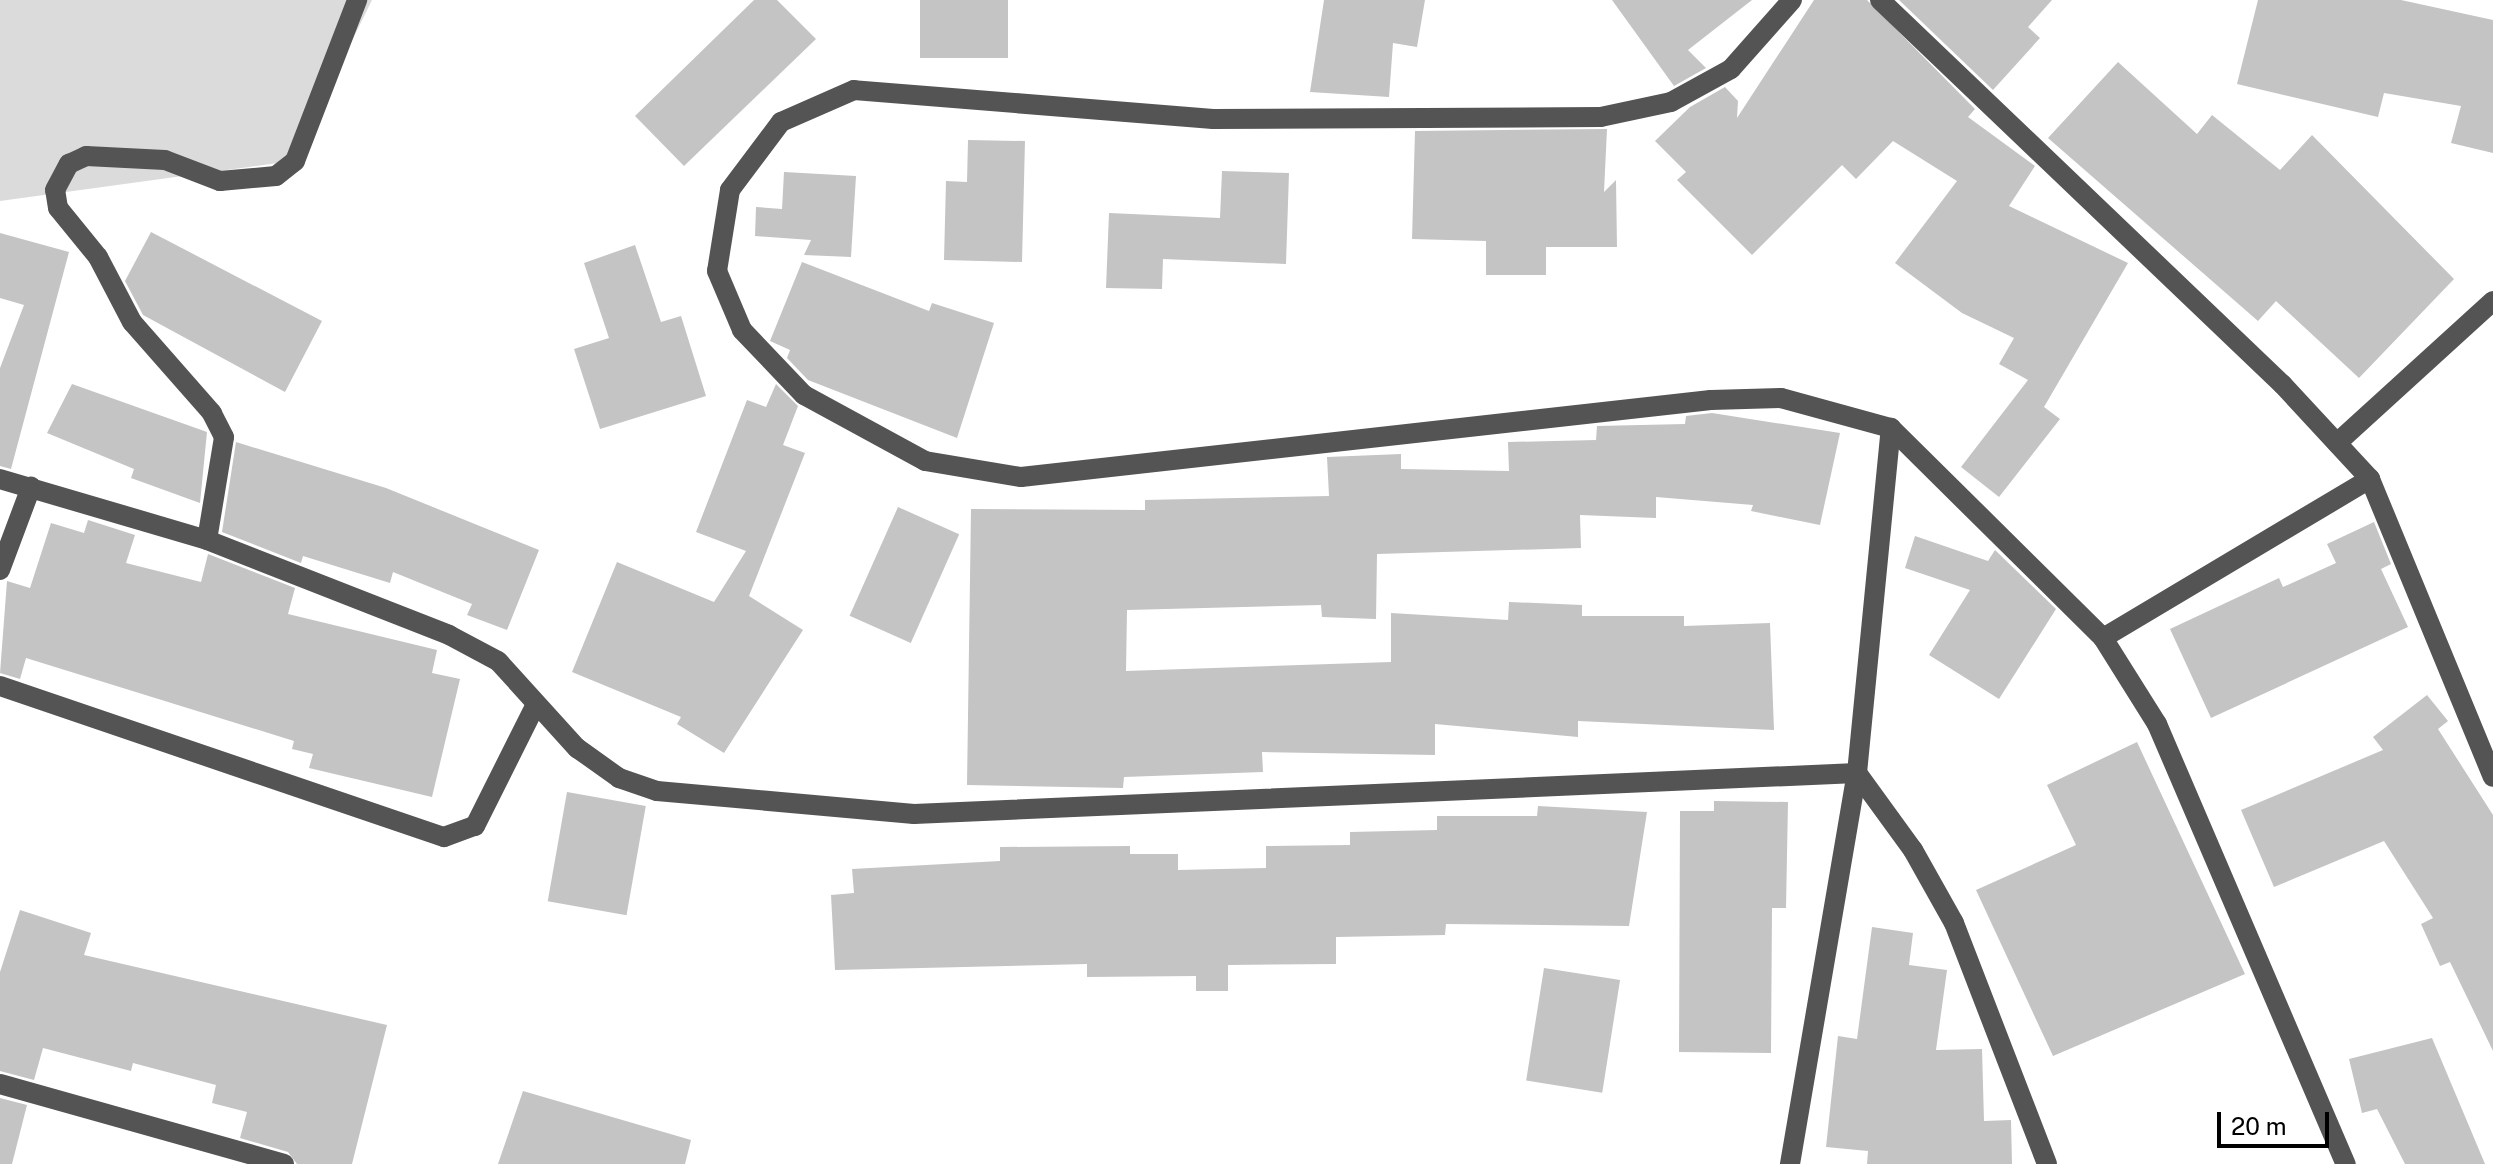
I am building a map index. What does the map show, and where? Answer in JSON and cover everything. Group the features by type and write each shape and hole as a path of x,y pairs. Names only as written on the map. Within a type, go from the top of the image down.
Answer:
{"street":[{"path":"207,540 224,437 212,413 132,322 98,257 58,208 55,190 69,164 86,156 165,160 232,183 276,176 295,161 357,0"},
{"path":"1792,0 1731,69 1671,102 1601,117 1213,119 854,90 781,122 730,190 717,271 742,330 804,395 925,461 1021,477 1711,400 1781,398 1891,428 2103,638 2157,724 2346,1164"},
{"path":"1880,0 2337,443 2370,479 2493,777"},
{"path":"2337,443 2493,301"},
{"path":"1790,1164 1857,773 1891,428"},
{"path":"0,479 207,540 449,635 498,661 536,704 619,778 657,791 914,814 1857,773"},
{"path":"2103,638 2370,479"},
{"path":"0,570 31,487"},
{"path":"0,686 444,837 475,826 536,704"},
{"path":"1857,773 1913,850 1954,923 2047,1164"},
{"path":"0,1084 284,1164"}],"shaded area":[{"path":"0,0 372,0 293,161 0,201"}],"building":[{"path":"754,0 777,0 816,39 684,166 635,116"},
{"path":"920,0 1008,0 1008,58 920,58"},
{"path":"1324,0 1425,0 1417,47 1393,43 1389,97 1310,92"},
{"path":"1612,0 1752,0 1688,50 1706,68 1674,86"},
{"path":"1814,0 1867,0 1975,109 1968,117 2035,166 2009,206 2128,263 2044,407 2060,419 1999,497 1961,467 2028,380 1999,364 2014,338 1962,313 1895,263 1957,181 1893,141 1856,179 1842,165 1752,255 1677,180 1686,172 1655,141 1690,107 1725,87 1738,101 1737,118"},
{"path":"1899,0 2052,0 2028,27 2040,38 1993,90"},
{"path":"2258,0 2401,0 2493,20 2493,153 2451,143 2461,106 2384,93 2378,117 2237,84"},
{"path":"2118,62 2197,134 2212,115 2280,170 2312,135 2454,279 2359,378 2276,301 2258,321 2048,138"},
{"path":"1607,129 1604,192 1616,180 1617,247 1546,247 1546,275 1486,275 1486,241 1412,239 1415,131"},
{"path":"968,140 1025,141 1022,262 944,260 946,181 967,182"},
{"path":"1222,171 1289,173 1286,264 1163,259 1162,289 1106,288 1109,213 1220,218"},
{"path":"784,172 856,176 851,257 804,255 811,240 755,236 756,207 782,209"},
{"path":"151,232 322,321 285,392 143,315 125,281"},
{"path":"0,233 69,252 11,469 0,466 0,368 24,305 0,298"},
{"path":"635,245 661,322 681,316 706,396 600,429 574,349 609,338 584,263"},
{"path":"802,262 929,311 932,303 994,323 957,438 808,380 787,358 790,350 770,341"},
{"path":"72,384 207,432 200,503 131,478 134,469 47,433"},
{"path":"776,384 798,406 783,445 805,453 749,596 803,630 724,753 677,724 681,717 572,672 617,562 714,602 746,551 696,532 747,400 766,407"},
{"path":"1712,413 1840,433 1820,525 1751,511 1753,505 1656,497 1656,518 1580,515 1581,548 1377,554 1376,619 1322,617 1321,605 1127,610 1126,671 1391,662 1391,613 1508,620 1509,602 1582,605 1582,616 1684,616 1684,626 1770,623 1774,730 1578,721 1578,737 1435,724 1435,755 1262,752 1263,772 1124,777 1123,788 967,785 971,509 1145,510 1145,500 1329,496 1327,457 1401,454 1401,469 1509,471 1508,442 1596,440 1597,426 1685,424 1686,416"},
{"path":"236,442 386,488 539,550 507,630 467,615 472,604 393,572 390,583 303,556 301,563 222,532"},
{"path":"898,507 959,534 911,643 850,616"},
{"path":"88,520 135,535 126,563 201,582 208,554 295,588 288,614 437,650 432,673 460,679 432,797 309,768 313,754 292,749 294,741 26,658 20,679 0,673 7,581 30,588 51,523 84,533"},
{"path":"2374,522 2391,564 2381,569 2408,627 2211,718 2170,629 2279,578 2283,587 2336,563 2327,544"},
{"path":"1915,536 1988,561 1995,550 2056,609 1999,699 1929,655 1970,590 1905,568"},
{"path":"2427,695 2448,721 2438,729 2493,815 2493,1051 2450,962 2440,966 2421,924 2433,918 2384,841 2274,887 2241,810 2383,750 2373,737"},
{"path":"2137,742 2245,974 2053,1056 1976,890 2076,845 2047,785"},
{"path":"567,792 646,806 627,915 548,901"},
{"path":"1714,801 1788,802 1786,908 1772,908 1771,1053 1679,1052 1680,811 1714,811"},
{"path":"1538,806 1647,812 1629,926 1446,924 1445,935 1336,937 1336,964 1228,965 1228,991 1196,991 1196,976 1087,977 1087,964 835,970 831,895 854,893 852,869 1000,861 1000,847 1130,846 1130,854 1178,854 1178,870 1266,868 1266,846 1350,845 1350,832 1437,830 1437,816 1537,816"},
{"path":"20,910 91,933 84,955 387,1025 352,1164 297,1164 288,1152 240,1138 247,1112 212,1103 216,1085 133,1063 131,1071 43,1048 34,1080 0,1071 0,972"},
{"path":"1872,927 1913,933 1909,965 1947,970 1936,1050 1982,1049 1984,1121 2011,1120 2012,1164 1867,1164 1868,1151 1826,1147 1838,1036 1857,1039"},
{"path":"1544,968 1620,980 1602,1093 1526,1081"},
{"path":"2432,1038 2485,1164 2405,1164 2377,1109 2362,1113 2349,1059"},
{"path":"523,1091 691,1140 685,1164 498,1164"},
{"path":"0,1098 27,1105 12,1164 0,1164"}]}
